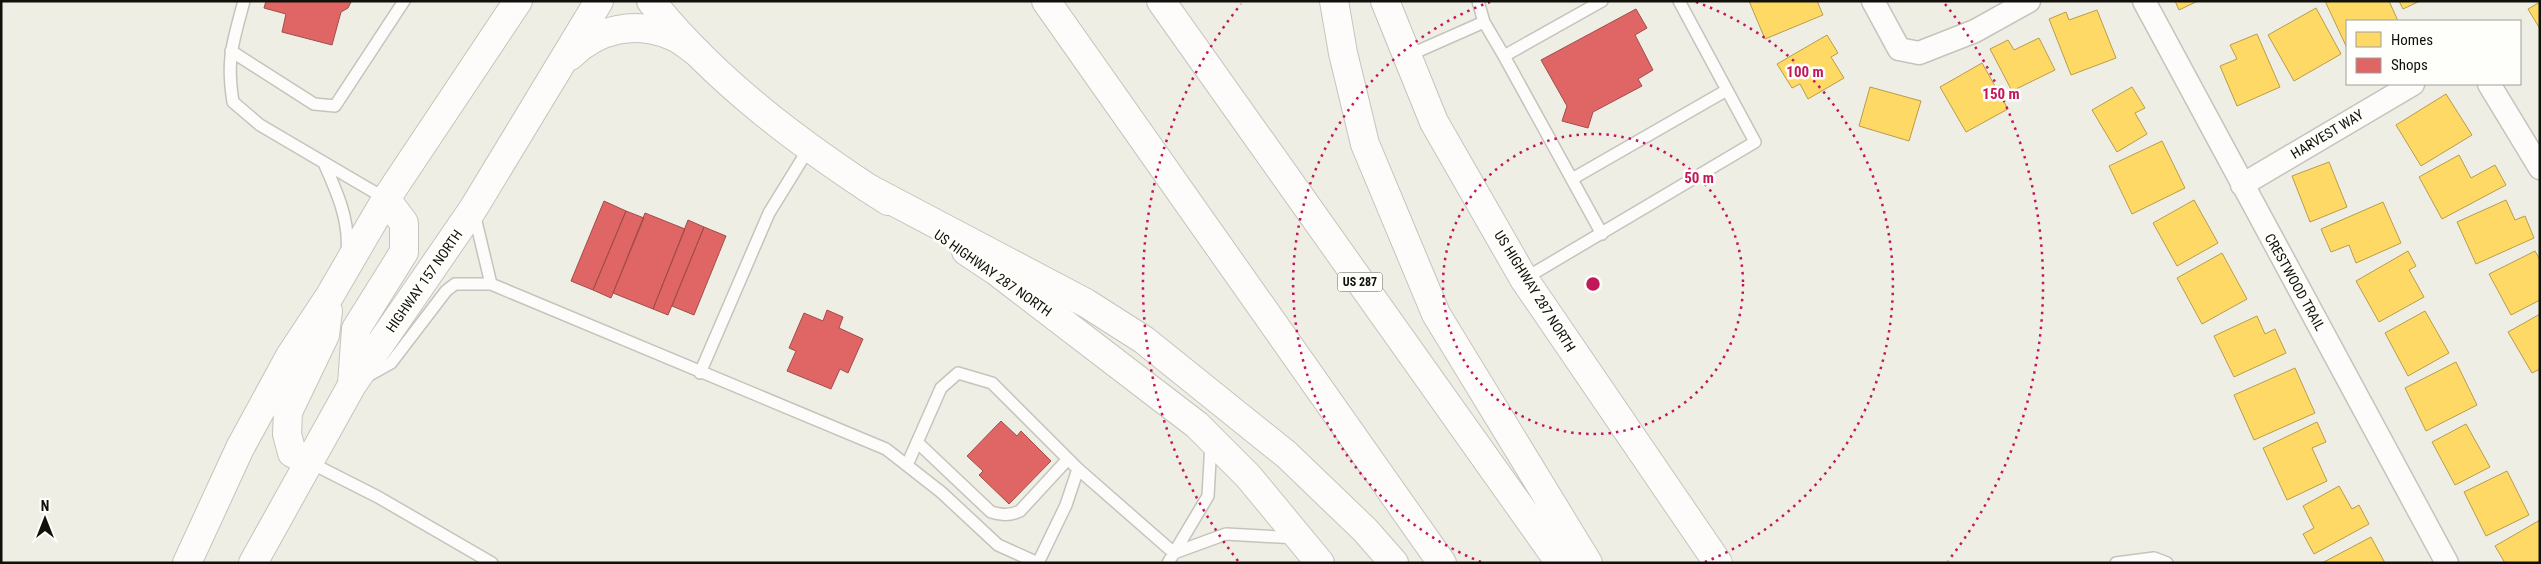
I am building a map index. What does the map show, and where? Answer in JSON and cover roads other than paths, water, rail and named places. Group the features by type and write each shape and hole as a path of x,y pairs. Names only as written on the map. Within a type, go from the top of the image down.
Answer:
{"main road":[{"name":"HIGHWAY 157 NORTH","path":"253,563 352,385 473,209 599,1"},
{"name":"US HIGHWAY 287 NORTH","path":"651,1 727,82 809,148 996,271 1167,402 1212,439 1248,476 1320,563"},
{"path":"1046,1 1442,563"},
{"name":"US 287","path":"1161,1 1560,563"},
{"path":"1334,1 1343,53 1365,144 1436,314 1588,563"},
{"name":"US HIGHWAY 287 NORTH","path":"1385,1 1434,122 1524,279 1718,563"},
{"path":"187,563 240,448 290,356 329,297 386,199 514,5"},
{"path":"560,65 582,44 611,30 642,28 672,36 698,53"},
{"path":"868,188 1086,303 1144,340 1287,455 1365,530 1394,563"},
{"path":"352,385 356,328 404,252 404,223 386,199"},
{"path":"309,462 292,453 287,434 288,412 325,334 329,297"},
{"path":"180,563 198,537"}],"street":[{"path":"1873,1 1899,49 1919,53 1975,31 2029,1"},
{"name":"CRESTWOOD TRAIL","path":"2144,1 2447,563"},
{"name":"HARVEST WAY","path":"2242,185 2411,85"},
{"path":"2490,85 2540,168"}],"lane":[{"path":"244,1 231,51 229,73 233,102 260,125 386,199"},
{"path":"231,51 314,104 335,106 404,1"},
{"path":"1504,56 1602,1"},
{"path":"1524,279 1755,142 1679,1"},
{"path":"1480,2 1484,22 1602,234"},
{"path":"1407,56 1484,22"},
{"path":"1572,179 1727,90"},
{"path":"700,373 765,221 809,148"},
{"path":"324,164 344,213 348,240 345,270"},
{"path":"473,209 491,284"},
{"path":"352,385 391,363 446,291 455,284 491,284 700,373 886,449 941,492 998,545 1038,563 1066,505 1078,469"},
{"path":"906,465 941,388 958,374 992,383 1170,560"},
{"path":"1170,560 1208,496 1212,439"},
{"path":"917,442 991,512 1000,515 1010,516 1020,511 1068,459"},
{"path":"309,462 378,497 492,563"},
{"path":"1170,560 1226,534 1300,538"},
{"path":"2116,563 2154,558 2168,563"}]}
